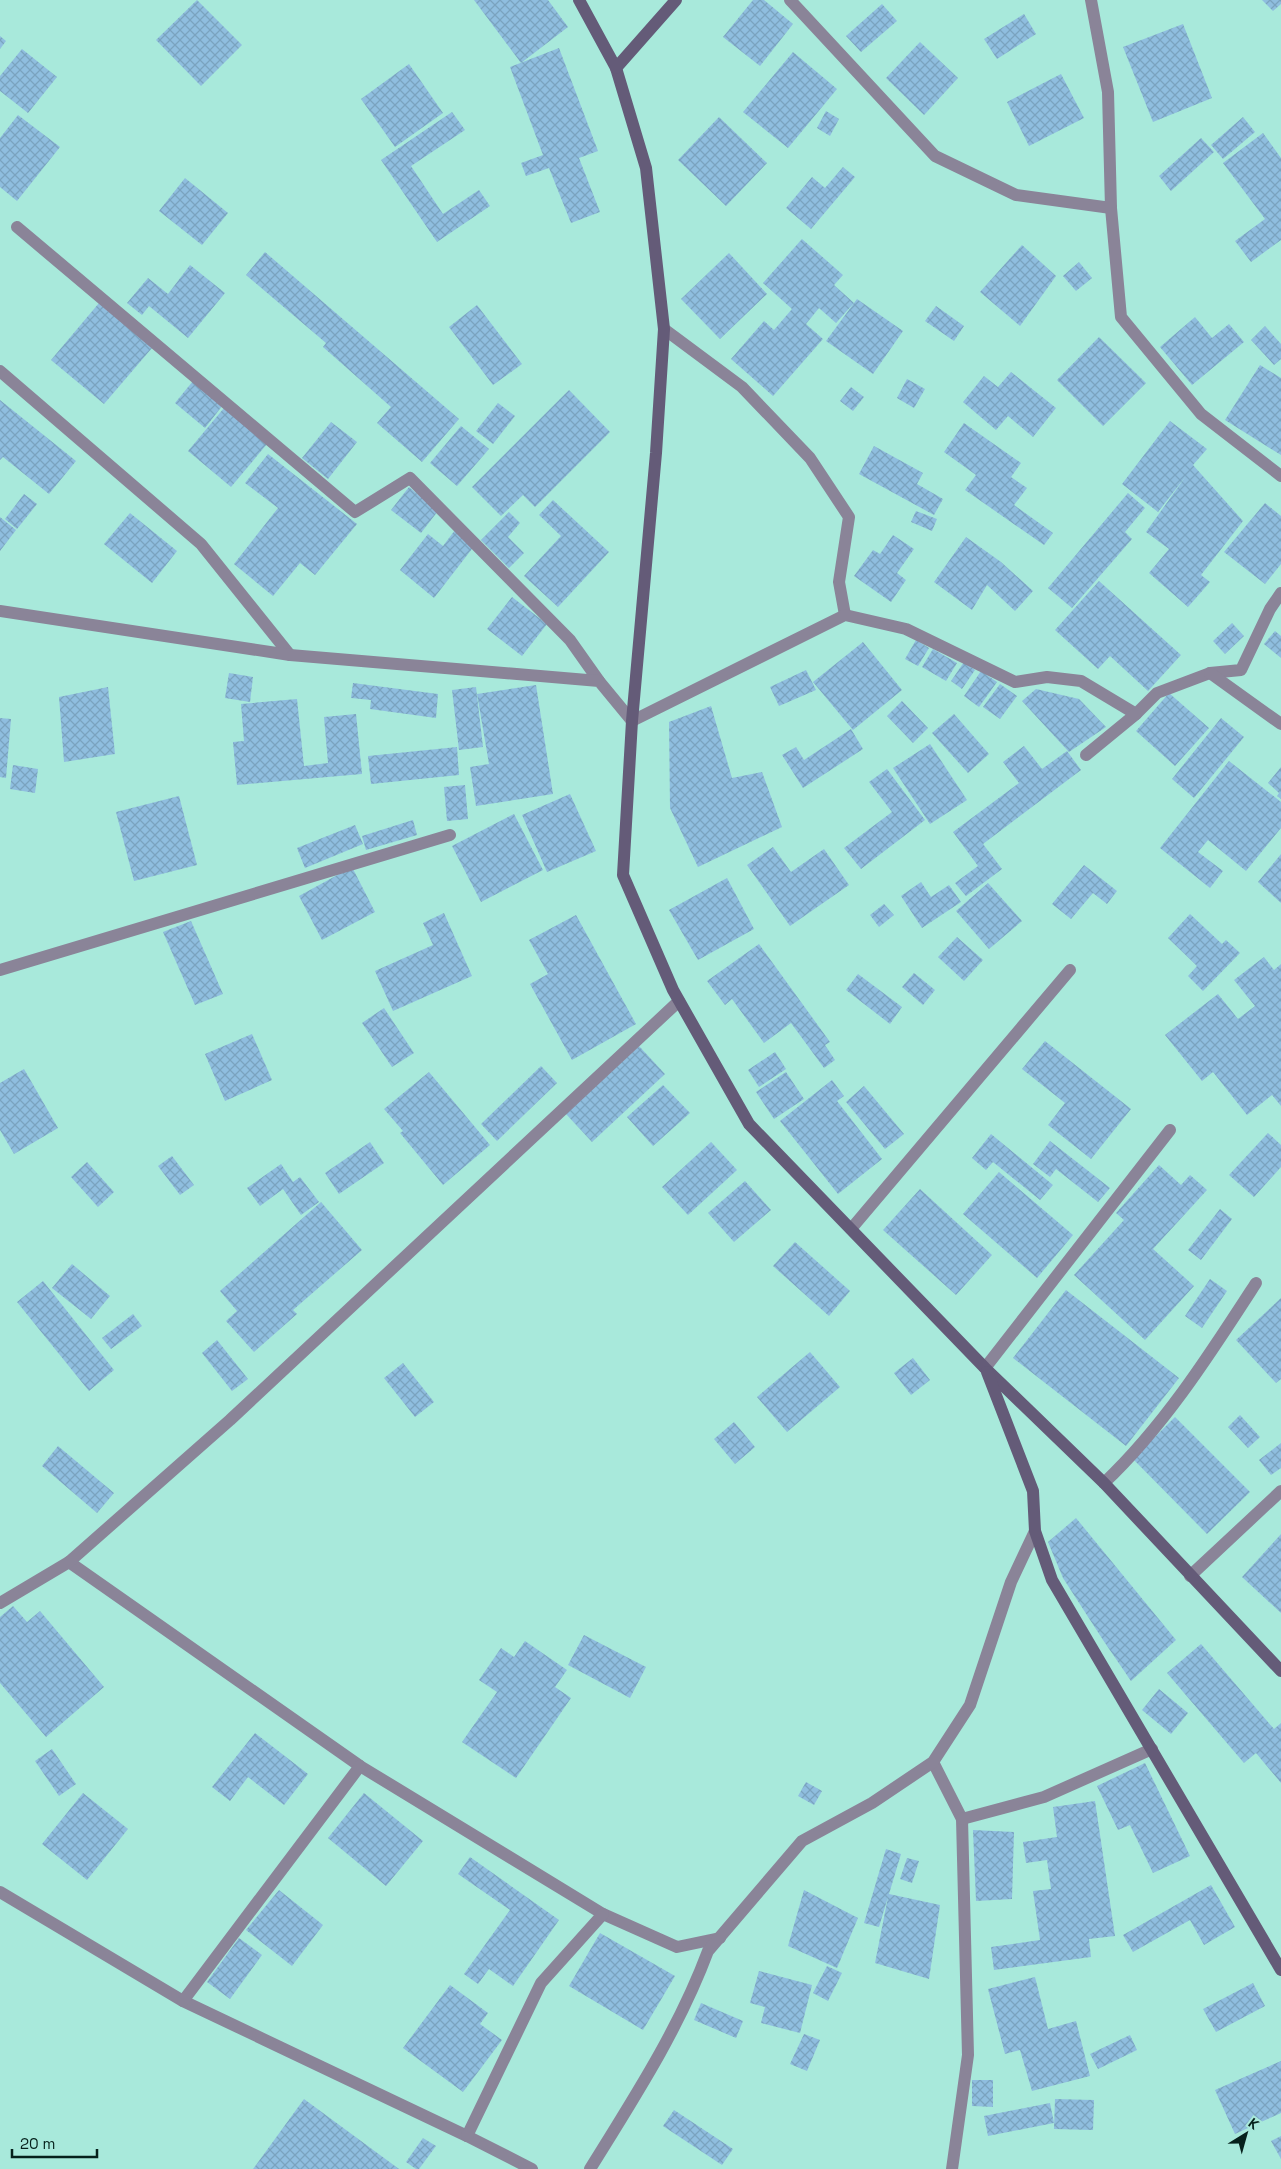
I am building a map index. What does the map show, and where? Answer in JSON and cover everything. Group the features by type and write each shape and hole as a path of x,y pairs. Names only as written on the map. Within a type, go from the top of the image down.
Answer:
{"street":[{"path":"579,0 616,68 646,168 664,329 656,453 632,721 623,875 679,1001 748,1124 986,1368 1104,1483 1281,1671"},
{"path":"616,68 676,0"},
{"path":"790,0 934,156 1016,196 1111,208"},
{"path":"1091,0 1108,92 1111,208 1121,317 1201,414 1281,476"},
{"path":"17,227 355,512 410,478 570,640 599,681 632,721"},
{"path":"664,329 742,387 810,458 849,517 839,582 845,615"},
{"path":"0,371 201,544 290,655"},
{"path":"1086,755 1157,694 1210,673 1241,670 1270,610 1281,592"},
{"path":"0,612 290,655 599,681"},
{"path":"632,721 845,615 906,629 1015,682 1047,677 1081,681 1136,714"},
{"path":"1210,673 1281,724"},
{"path":"0,970 450,835"},
{"path":"851,1229 1070,970"},
{"path":"0,1603 69,1562 230,1420 679,1001"},
{"path":"986,1368 1170,1130"},
{"path":"1104,1483 1131,1458 1157,1427 1208,1358 1256,1283"},
{"path":"986,1368 1033,1491 1035,1531 1052,1580 1281,1970"},
{"path":"1190,1576 1281,1491"},
{"path":"590,2169 663,2051 708,1951 802,1841 872,1803 933,1762 970,1705 1011,1582 1035,1531"},
{"path":"69,1562 360,1766 603,1914 677,1947 720,1938"},
{"path":"962,1820 1044,1797 1152,1749"},
{"path":"933,1762 962,1820 968,2055 952,2169"},
{"path":"183,2001 360,1766"},
{"path":"0,1892 183,2001 467,2136 532,2169"},
{"path":"467,2136 541,1983 603,1914"}],"building":[{"path":"197,0 242,45 201,86 156,40"},
{"path":"474,0 548,0 568,27 521,63"},
{"path":"753,0 764,0 793,24 760,66 723,37"},
{"path":"1262,0 1281,0 1281,4 1273,11"},
{"path":"882,4 897,21 861,52 846,36"},
{"path":"1024,14 1036,34 997,59 984,39"},
{"path":"1183,24 1212,98 1153,122 1123,47"},
{"path":"0,36 6,41 0,49"},
{"path":"920,42 958,78 924,115 886,78"},
{"path":"559,48 598,151 579,158 600,212 571,223 549,168 526,176 521,163 543,155 510,67"},
{"path":"22,49 57,77 28,113 0,91 0,76"},
{"path":"793,52 837,89 788,148 743,112"},
{"path":"409,64 443,113 395,147 361,99"},
{"path":"1061,74 1084,118 1029,146 1007,102"},
{"path":"826,111 839,119 830,136 817,128"},
{"path":"452,112 465,130 411,166 443,214 479,190 490,206 437,242 381,160"},
{"path":"18,115 60,147 17,201 0,187 0,138"},
{"path":"719,117 767,163 726,206 678,160"},
{"path":"1243,117 1255,132 1223,159 1211,145"},
{"path":"1263,133 1281,158 1281,240 1251,262 1235,241 1265,219 1223,163"},
{"path":"1201,138 1214,152 1171,191 1159,176"},
{"path":"843,167 855,177 811,229 786,208 812,177 825,188"},
{"path":"185,178 228,213 202,245 159,211"},
{"path":"802,239 843,275 834,285 854,303 836,323 819,308 806,324 823,339 773,396 731,359 764,321 774,330 792,309 763,283"},
{"path":"1022,245 1056,276 1020,326 980,292"},
{"path":"265,252 459,419 422,462 377,423 391,407 323,347 326,343 246,275"},
{"path":"729,253 767,294 720,339 681,299"},
{"path":"1079,262 1092,278 1076,291 1063,276"},
{"path":"190,265 225,293 188,338 149,306 142,315 127,303 148,278 168,294"},
{"path":"857,299 903,331 873,374 826,341"},
{"path":"99,303 152,348 104,404 51,360"},
{"path":"477,305 522,364 493,385 449,327"},
{"path":"936,306 964,326 954,341 925,321"},
{"path":"1195,317 1212,338 1229,324 1244,342 1192,385 1160,347"},
{"path":"1265,326 1281,344 1281,359 1274,365 1251,340"},
{"path":"1099,337 1146,383 1103,426 1057,380"},
{"path":"1260,365 1281,378 1281,455 1225,420"},
{"path":"1011,372 1056,408 1033,437 1008,416 996,430 963,402 984,376 998,387"},
{"path":"907,379 925,389 914,408 897,398"},
{"path":"193,381 223,405 205,428 175,403"},
{"path":"851,387 864,397 853,411 840,401"},
{"path":"569,390 610,432 535,507 523,495 501,516 472,487"},
{"path":"0,400 76,461 49,494 3,457 0,460"},
{"path":"498,403 515,416 493,444 476,431"},
{"path":"224,408 267,444 231,487 188,451"},
{"path":"1170,421 1207,449 1193,465 1243,521 1201,575 1210,582 1188,607 1149,573 1169,549 1146,532 1186,476 1158,512 1122,484"},
{"path":"331,422 357,442 328,479 302,458"},
{"path":"964,423 1021,463 1011,477 1027,488 1014,505 1053,533 1044,545 965,490 976,475 944,452"},
{"path":"461,426 489,449 457,486 430,463"},
{"path":"874,446 923,473 917,484 943,499 934,515 859,474"},
{"path":"268,454 357,524 315,575 300,563 273,596 234,564 278,508 245,483"},
{"path":"409,487 438,511 421,533 391,510"},
{"path":"1128,493 1145,508 1125,532 1132,539 1072,608 1048,588"},
{"path":"24,494 37,504 17,529 5,519"},
{"path":"553,500 609,552 558,607 524,576 561,536 539,515"},
{"path":"1265,503 1281,516 1281,564 1265,584 1224,552"},
{"path":"916,511 937,519 932,531 911,522"},
{"path":"509,512 520,523 508,537 524,553 509,568 481,540"},
{"path":"130,513 177,551 152,583 104,544"},
{"path":"0,517 16,530 0,551"},
{"path":"455,530 475,545 434,598 400,570 428,534 443,546"},
{"path":"893,535 914,549 897,573 906,580 891,602 854,576 873,550 880,554"},
{"path":"966,537 1001,562 1033,591 1015,611 987,585 972,610 934,582"},
{"path":"1099,581 1181,655 1148,691 1110,656 1098,669 1055,630"},
{"path":"512,597 547,624 522,656 487,629"},
{"path":"1232,623 1244,636 1225,654 1213,641"},
{"path":"1275,631 1281,636 1281,658 1264,644"},
{"path":"916,640 929,648 918,666 905,659"},
{"path":"863,642 902,690 853,730 813,682"},
{"path":"933,649 957,663 946,681 922,667"},
{"path":"964,662 975,670 962,689 951,681"},
{"path":"806,670 816,690 779,706 770,687"},
{"path":"981,671 997,682 979,707 964,696"},
{"path":"229,673 253,677 250,702 225,698"},
{"path":"353,683 438,694 436,718 370,709 371,700 351,698"},
{"path":"1000,684 1017,696 1000,719 983,707"},
{"path":"536,685 553,794 476,806 470,767 489,764 477,694"},
{"path":"108,687 115,754 64,762 59,697"},
{"path":"476,687 483,747 459,750 452,690"},
{"path":"1036,689 1079,699 1106,727 1069,752 1022,701"},
{"path":"1169,693 1209,728 1175,766 1136,731"},
{"path":"297,699 304,766 328,763 324,717 356,714 362,774 237,785 233,742 244,741 241,704"},
{"path":"902,701 928,728 913,743 887,716"},
{"path":"711,706 732,778 762,772 782,827 698,867 670,808 669,722"},
{"path":"954,714 989,754 968,773 932,733"},
{"path":"0,718 11,719 6,778 0,777"},
{"path":"1221,718 1244,737 1194,798 1172,779"},
{"path":"851,729 863,749 803,788 782,755 796,747 804,760"},
{"path":"930,744 967,800 930,824 893,768"},
{"path":"1024,746 1042,769 1067,751 1081,770 983,844 1002,869 966,896 955,883 978,866 953,832 1019,783 1003,762"},
{"path":"457,747 459,775 371,784 368,756"},
{"path":"1229,761 1281,802 1281,828 1246,871 1208,840 1198,852 1223,871 1210,888 1160,848"},
{"path":"13,765 38,769 35,793 10,789"},
{"path":"1281,767 1281,799 1277,796 1279,793 1268,783"},
{"path":"887,769 925,820 861,869 844,848 892,812 869,782"},
{"path":"465,785 468,819 447,821 444,787"},
{"path":"570,794 596,851 547,872 522,815"},
{"path":"179,796 197,865 134,881 116,812"},
{"path":"514,814 543,870 481,902 452,846"},
{"path":"413,820 417,835 366,850 362,836"},
{"path":"355,825 363,844 305,868 297,848"},
{"path":"773,847 791,872 824,849 849,885 790,926 747,865"},
{"path":"1281,854 1281,903 1258,882"},
{"path":"1084,865 1117,891 1107,904 1093,893 1071,919 1052,904"},
{"path":"352,867 375,912 322,940 299,896"},
{"path":"727,878 754,929 698,960 669,910"},
{"path":"921,882 931,897 949,885 961,902 922,928 901,896"},
{"path":"988,883 1022,921 989,949 956,911"},
{"path":"884,904 894,915 879,927 870,915"},
{"path":"444,913 472,976 393,1011 375,971 433,945 423,923"},
{"path":"1190,914 1222,944 1226,940 1240,953 1203,991 1188,976 1197,966 1168,938"},
{"path":"576,915 636,1024 572,1060 530,984 548,974 529,940"},
{"path":"191,921 223,994 195,1005 163,932"},
{"path":"957,937 983,960 964,981 938,957"},
{"path":"759,944 830,1042 825,1045 835,1060 824,1068 791,1023 764,1043 732,999 725,1005 707,981"},
{"path":"1264,957 1274,970 1281,964 1281,1106 1272,1095 1247,1115 1213,1072 1202,1081 1165,1035 1218,994 1238,1019 1255,1006 1234,980"},
{"path":"914,973 935,990 923,1005 902,987"},
{"path":"858,974 902,1007 890,1024 846,990"},
{"path":"384,1008 414,1053 392,1067 362,1023"},
{"path":"252,1034 272,1080 225,1101 205,1054"},
{"path":"1045,1041 1131,1109 1091,1159 1048,1125 1065,1103 1022,1069"},
{"path":"639,1046 665,1074 592,1142 566,1114"},
{"path":"775,1052 786,1069 759,1087 748,1070"},
{"path":"541,1066 557,1083 497,1141 481,1124"},
{"path":"24,1069 58,1128 14,1154 0,1130 0,1083"},
{"path":"429,1072 490,1145 443,1185 400,1133 403,1131 384,1109"},
{"path":"786,1072 804,1099 774,1119 756,1092"},
{"path":"832,1080 844,1096 837,1101 882,1159 838,1194 780,1121"},
{"path":"663,1085 690,1113 653,1146 627,1117"},
{"path":"864,1086 904,1134 885,1149 846,1102"},
{"path":"1268,1133 1281,1145 1281,1167 1254,1197 1229,1175"},
{"path":"991,1134 1053,1185 1040,1200 993,1162 986,1170 972,1158"},
{"path":"1050,1141 1110,1188 1098,1202 1056,1169 1050,1177 1033,1164"},
{"path":"370,1142 384,1163 339,1194 325,1173"},
{"path":"711,1142 737,1170 688,1215 662,1187"},
{"path":"172,1156 194,1185 180,1195 158,1166"},
{"path":"87,1162 114,1192 98,1207 71,1177"},
{"path":"281,1164 293,1182 300,1177 319,1202 301,1215 283,1189 260,1206 247,1188"},
{"path":"1159,1165 1181,1185 1190,1175 1207,1190 1153,1249 1194,1286 1145,1340 1074,1275 1124,1220 1116,1213"},
{"path":"999,1172 1073,1235 1037,1278 963,1214"},
{"path":"745,1181 771,1210 734,1242 708,1213"},
{"path":"920,1189 992,1255 956,1295 883,1230"},
{"path":"321,1202 362,1250 293,1310 297,1314 254,1352 226,1321 237,1311 220,1291"},
{"path":"1220,1209 1232,1219 1201,1260 1188,1250"},
{"path":"795,1242 850,1291 829,1316 773,1266"},
{"path":"72,1264 110,1296 91,1319 52,1288"},
{"path":"1210,1279 1227,1291 1202,1328 1185,1316"},
{"path":"43,1281 114,1370 89,1391 17,1302"},
{"path":"1066,1290 1179,1378 1126,1446 1013,1358"},
{"path":"1281,1298 1281,1379 1276,1383 1236,1340"},
{"path":"133,1314 142,1326 111,1349 102,1338"},
{"path":"217,1340 248,1379 232,1391 202,1353"},
{"path":"810,1352 840,1387 787,1432 757,1397"},
{"path":"913,1358 930,1380 911,1395 894,1373"},
{"path":"403,1363 434,1402 415,1417 384,1378"},
{"path":"1240,1415 1260,1437 1248,1448 1228,1427"},
{"path":"1175,1417 1250,1492 1207,1534 1133,1459"},
{"path":"734,1422 755,1447 735,1464 714,1439"},
{"path":"1281,1443 1281,1468 1271,1475 1259,1460"},
{"path":"58,1446 114,1493 97,1513 42,1466"},
{"path":"1076,1518 1176,1640 1131,1681 1063,1578 1048,1542"},
{"path":"1281,1534 1281,1613 1242,1577"},
{"path":"13,1606 27,1622 40,1611 104,1687 46,1737 0,1683 0,1617"},
{"path":"584,1635 646,1667 630,1698 568,1665"},
{"path":"525,1641 567,1670 555,1687 571,1698 516,1778 462,1742 497,1692 479,1680 501,1648 514,1657"},
{"path":"1201,1644 1274,1729 1281,1723 1281,1783 1256,1753 1244,1763 1167,1673"},
{"path":"1159,1689 1188,1713 1171,1734 1142,1710"},
{"path":"255,1733 308,1774 284,1805 248,1777 230,1801 212,1787"},
{"path":"52,1749 76,1784 59,1796 35,1761"},
{"path":"1145,1763 1190,1856 1153,1873 1130,1825 1118,1830 1097,1786"},
{"path":"806,1782 822,1791 814,1805 798,1796"},
{"path":"83,1793 128,1829 87,1880 42,1844"},
{"path":"364,1793 423,1841 386,1886 328,1838"},
{"path":"1095,1801 1115,1936 1089,1939 1091,1957 994,1970 991,1947 1040,1940 1033,1891 1051,1889 1047,1860 1026,1863 1023,1842 1057,1837 1053,1807"},
{"path":"973,1830 1014,1832 1012,1899 976,1901"},
{"path":"886,1849 901,1854 889,1894 940,1905 929,1979 875,1963 888,1897 879,1927 864,1923"},
{"path":"470,1857 559,1920 513,1986 489,1969 478,1984 464,1974 510,1910 458,1874"},
{"path":"907,1858 919,1861 912,1883 900,1879"},
{"path":"1211,1885 1235,1927 1204,1945 1190,1920 1133,1952 1123,1935"},
{"path":"279,1890 323,1925 292,1966 246,1930"},
{"path":"804,1890 858,1918 837,1968 788,1946"},
{"path":"600,1933 675,1976 643,2030 569,1986"},
{"path":"239,1938 262,1955 230,1999 207,1982"},
{"path":"827,1966 842,1973 828,2001 813,1993"},
{"path":"759,1971 812,1985 800,2033 761,2023 765,2007 750,2003"},
{"path":"1035,1977 1048,2029 1076,2021 1090,2076 1032,2091 1020,2050 1005,2054 988,1989"},
{"path":"1253,1983 1265,2006 1216,2032 1203,2009"},
{"path":"450,1985 488,2013 480,2024 502,2040 463,2092 403,2048"},
{"path":"701,2003 743,2021 736,2038 694,2020"},
{"path":"804,2034 820,2040 807,2071 790,2064"},
{"path":"1130,2035 1137,2050 1098,2069 1090,2054"},
{"path":"1281,2061 1281,2113 1235,2134 1215,2090"},
{"path":"972,2080 993,2080 993,2107 972,2106"},
{"path":"304,2099 399,2169 253,2169"},
{"path":"1055,2099 1094,2100 1093,2130 1054,2129"},
{"path":"1050,2103 1054,2123 988,2136 984,2116"},
{"path":"674,2110 733,2149 722,2165 663,2126"},
{"path":"1281,2136 1281,2159 1271,2141"},
{"path":"423,2138 436,2146 419,2169 416,2169 406,2162"}]}
